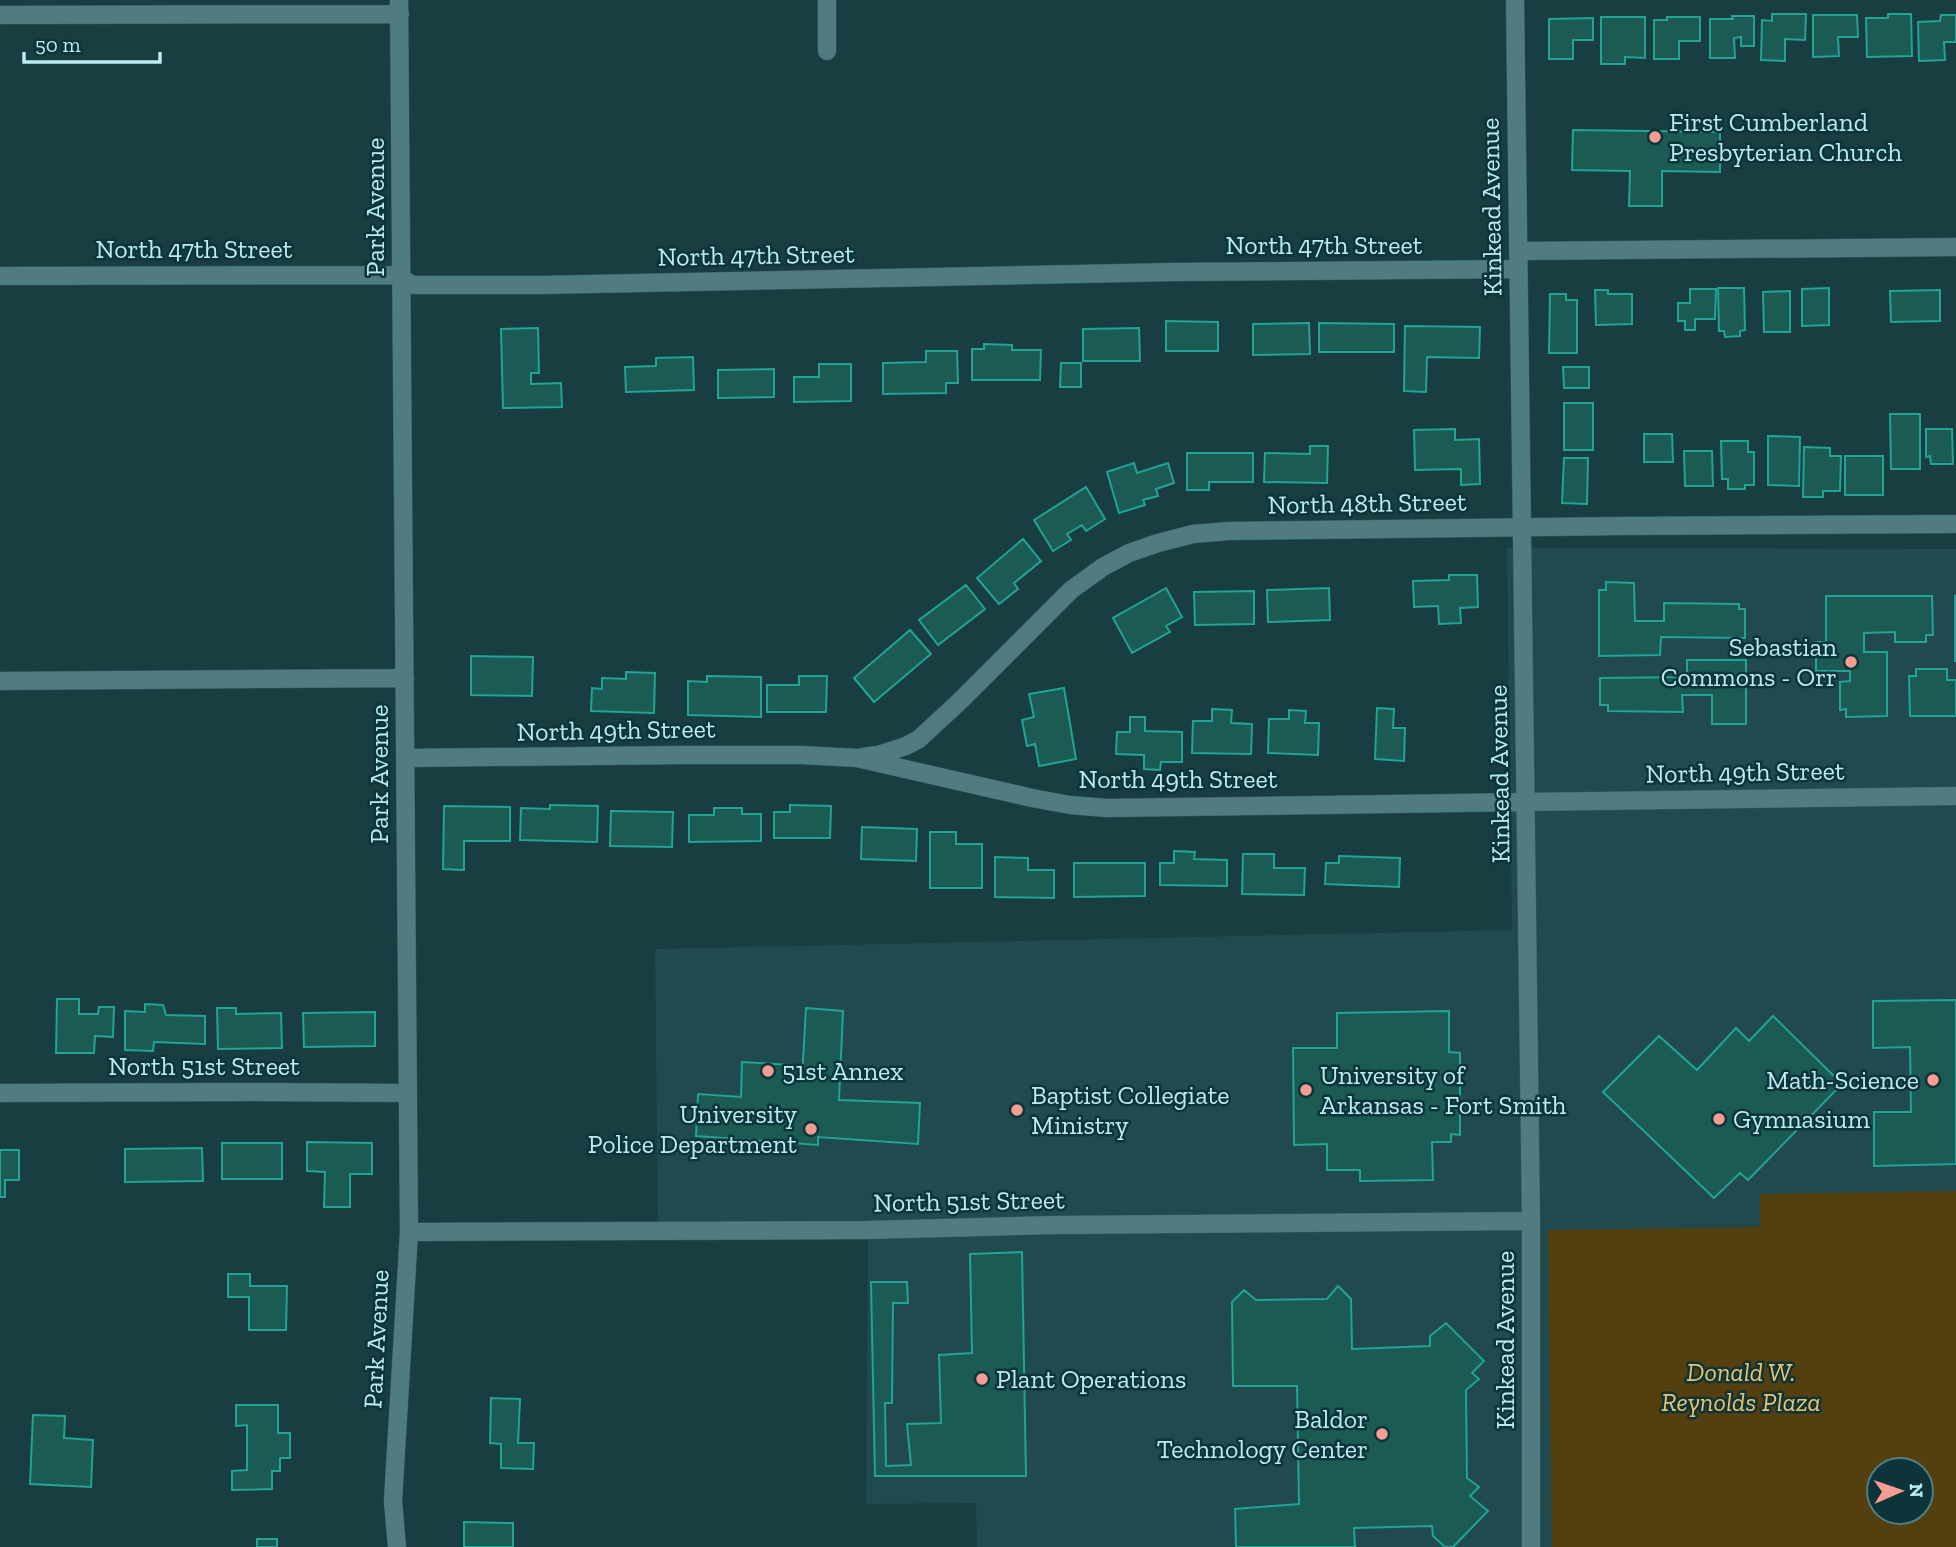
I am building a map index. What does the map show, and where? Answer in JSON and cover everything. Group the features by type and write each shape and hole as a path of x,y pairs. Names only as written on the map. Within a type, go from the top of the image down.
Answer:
{"street":[{"path":"827,0 827,51"},
{"name":"Kinkead Avenue","path":"1515,0 1531,1221 1531,1547"},
{"path":"0,15 399,7"},
{"name":"Park Avenue","path":"397,1547 393,1501 409,1232 399,7"},
{"name":"North 47th Street","path":"0,276 400,275 413,285 541,285 1160,272 1956,247"},
{"name":"North 48th Street","path":"856,758 878,755 919,739 1071,590 1103,567 1158,543 1193,534 1229,531 1956,524"},
{"path":"0,681 405,678"},
{"name":"North 49th Street","path":"405,758 696,755 856,758 1032,798 1107,808 1956,796"},
{"name":"North 51st Street","path":"0,1093 408,1093"},
{"name":"North 51st Street","path":"409,1232 855,1230 1056,1225 1531,1221"}],"shaded area":[{"name":"University of Arkansas - Fort Smith","path":"1507,548 1956,549 1956,1547 977,1547 976,1503 866,1504 868,1230 658,1231 655,949 1512,930"}],"green space":[{"name":"Donald W. Reynolds Plaza","path":"1956,1191 1956,1547 1552,1547 1548,1230 1760,1227 1760,1194"}],"building":[{"path":"1772,14 1806,14 1805,40 1785,39 1785,61 1761,60 1762,20 1772,21"},
{"path":"1888,14 1911,14 1912,56 1867,57 1866,18 1888,18"},
{"path":"1813,15 1857,15 1858,37 1838,37 1839,56 1813,57"},
{"path":"1941,15 1956,15 1956,42 1944,42 1945,60 1919,61 1918,22 1940,21"},
{"path":"1732,16 1754,16 1754,46 1741,46 1741,37 1734,38 1735,58 1710,58 1710,19 1733,19"},
{"path":"1601,17 1645,17 1645,58 1625,57 1625,64 1601,64"},
{"path":"1667,17 1700,17 1700,41 1679,41 1679,59 1654,59 1654,20 1667,20"},
{"path":"1593,18 1593,40 1573,40 1573,59 1549,59 1549,19"},
{"path":"1573,130 1720,132 1720,172 1662,171 1662,206 1629,206 1630,171 1572,170"},
{"path":"1718,288 1744,288 1745,330 1740,331 1740,336 1725,337 1724,331 1719,331"},
{"path":"1829,288 1829,325 1802,326 1802,289"},
{"path":"1690,289 1716,289 1715,319 1695,319 1695,330 1685,330 1685,321 1678,321 1678,303 1690,303"},
{"path":"1595,290 1608,290 1608,294 1632,294 1632,324 1596,325"},
{"path":"1940,290 1940,321 1891,322 1890,291"},
{"path":"1790,291 1790,332 1764,332 1763,292"},
{"path":"1550,294 1566,294 1566,300 1577,300 1577,353 1549,353"},
{"path":"1166,321 1218,322 1218,351 1166,351"},
{"path":"1309,323 1310,354 1253,355 1253,324"},
{"path":"1319,323 1394,324 1394,352 1319,352"},
{"path":"1405,326 1480,327 1479,358 1427,357 1426,392 1404,391"},
{"path":"538,328 539,373 531,373 531,384 561,383 562,407 503,408 501,329"},
{"path":"1139,328 1140,361 1083,361 1083,329"},
{"path":"984,344 1012,345 1012,350 1041,350 1040,380 972,380 972,349 984,349"},
{"path":"926,351 957,351 958,383 946,383 946,393 883,394 883,363 926,362"},
{"path":"693,357 694,390 626,392 625,367 656,366 656,358"},
{"path":"1061,363 1081,363 1081,387 1060,387"},
{"path":"819,364 851,364 851,401 794,402 794,377 819,377"},
{"path":"1563,367 1589,367 1589,388 1564,388"},
{"path":"774,369 774,397 718,398 718,370"},
{"path":"1564,403 1593,403 1593,450 1564,450"},
{"path":"1890,414 1920,414 1920,469 1891,469"},
{"path":"1455,429 1455,440 1479,439 1480,484 1461,485 1461,469 1415,470 1414,430"},
{"path":"1926,429 1952,429 1953,464 1931,464 1930,456 1926,457"},
{"path":"1644,434 1672,434 1673,462 1644,462"},
{"path":"1768,436 1800,437 1799,486 1768,485"},
{"path":"1721,441 1748,441 1748,452 1754,452 1754,485 1745,485 1745,489 1728,489 1728,479 1722,479"},
{"path":"1310,446 1328,446 1327,483 1264,482 1265,453 1310,454"},
{"path":"1804,447 1830,448 1830,456 1841,456 1840,491 1823,491 1823,497 1803,497"},
{"path":"1684,451 1712,451 1713,486 1685,486"},
{"path":"1187,453 1253,453 1253,482 1209,482 1209,490 1187,490"},
{"path":"1845,456 1883,456 1883,495 1845,495"},
{"path":"1564,458 1588,458 1587,504 1562,503"},
{"path":"1134,463 1137,473 1168,463 1174,483 1156,489 1158,496 1143,500 1145,505 1119,513 1107,472"},
{"path":"1086,487 1105,519 1086,531 1082,525 1067,534 1071,540 1053,551 1034,520"},
{"path":"1023,539 1041,561 1014,583 1018,589 999,604 977,578"},
{"path":"1449,575 1477,575 1478,607 1460,608 1461,623 1439,624 1438,606 1414,607 1413,581 1449,580"},
{"path":"1606,582 1634,583 1635,621 1664,621 1664,603 1739,604 1739,609 1745,609 1745,638 1661,637 1660,655 1599,656 1599,590 1606,590"},
{"path":"966,585 985,609 938,645 919,620"},
{"path":"1166,588 1182,617 1166,626 1170,632 1132,653 1113,618"},
{"path":"1329,588 1330,620 1268,622 1267,590"},
{"path":"1254,591 1254,624 1195,625 1194,592"},
{"path":"1955,595 1956,661 1955,661"},
{"name":"Sebastian Commons - Orr","path":"1826,596 1932,596 1933,635 1926,635 1926,642 1895,642 1895,632 1864,633 1864,652 1887,652 1887,716 1846,717 1846,709 1840,710 1840,682 1850,681 1850,671 1816,671 1816,642 1826,642"},
{"path":"910,630 931,654 874,702 854,678"},
{"path":"471,656 533,657 532,696 471,695"},
{"path":"1687,660 1746,660 1746,724 1712,724 1712,695 1682,695 1683,712 1608,711 1608,705 1600,705 1600,678 1687,677"},
{"path":"1916,669 1947,669 1947,680 1956,680 1956,716 1910,716 1909,676 1916,676"},
{"path":"626,672 655,673 654,713 591,711 592,688 602,689 602,678 626,679"},
{"path":"707,676 761,677 761,717 688,715 688,681 707,682"},
{"path":"799,676 827,676 826,712 767,712 767,685 799,685"},
{"path":"1064,688 1076,759 1039,766 1035,744 1027,746 1022,720 1034,717 1029,694"},
{"path":"1377,708 1394,709 1393,728 1405,728 1404,761 1375,759"},
{"path":"1212,709 1232,710 1231,723 1252,724 1251,754 1192,753 1193,721 1212,721"},
{"path":"1289,710 1306,711 1305,723 1319,723 1318,755 1268,753 1269,719 1289,719"},
{"path":"1130,717 1145,717 1145,731 1182,732 1182,762 1161,762 1160,770 1144,769 1144,755 1116,754 1117,732 1130,732"},
{"path":"550,805 598,806 597,842 520,840 521,808 550,809"},
{"path":"790,805 831,806 830,838 774,838 774,812 790,812"},
{"path":"444,806 510,807 510,841 464,841 464,870 443,869"},
{"path":"714,808 742,808 742,814 761,814 761,841 689,842 689,815 714,815"},
{"path":"611,811 673,812 672,847 610,846"},
{"path":"862,827 917,829 916,861 861,859"},
{"path":"930,832 956,832 956,844 982,844 982,888 930,888"},
{"path":"1174,851 1195,852 1194,859 1227,860 1227,886 1160,885 1160,863 1174,863"},
{"path":"1243,854 1274,854 1274,868 1305,868 1304,895 1242,894"},
{"path":"1339,856 1400,858 1399,887 1325,884 1326,863 1339,863"},
{"path":"995,857 1028,858 1028,870 1054,870 1054,898 995,897"},
{"path":"1074,863 1145,863 1145,896 1074,897"},
{"path":"57,999 79,999 79,1014 98,1014 99,1007 114,1007 113,1037 95,1036 94,1053 56,1053"},
{"name":"Math-Science","path":"1956,1000 1956,1164 1874,1166 1874,1112 1911,1112 1910,1047 1873,1048 1873,1001"},
{"path":"145,1004 163,1005 166,1015 205,1016 205,1044 154,1042 153,1051 125,1050 125,1011 145,1012"},
{"path":"217,1008 236,1008 236,1014 281,1013 282,1048 218,1049"},
{"name":"51st Annex","path":"806,1008 843,1011 839,1100 920,1103 918,1144 818,1137 818,1145 696,1136 698,1094 741,1097 742,1062 793,1065 793,1078 802,1078"},
{"path":"1449,1011 1449,1052 1460,1053 1460,1135 1451,1134 1451,1142 1432,1142 1433,1180 1360,1181 1360,1170 1327,1170 1327,1144 1294,1145 1293,1048 1337,1048 1337,1013"},
{"path":"375,1012 375,1046 304,1047 303,1013"},
{"name":"Gymnasium","path":"1773,1016 1842,1084 1748,1180 1740,1173 1714,1198 1603,1092 1659,1036 1697,1070 1736,1028 1749,1041"},
{"path":"307,1142 372,1143 372,1174 350,1174 350,1207 324,1207 325,1172 307,1171"},
{"path":"222,1143 282,1143 282,1179 222,1179"},
{"path":"202,1148 203,1181 125,1182 125,1149"},
{"path":"0,1150 19,1150 19,1180 5,1180 5,1197 0,1197"},
{"name":"Plant Operations","path":"1022,1252 1026,1476 875,1476 871,1282 907,1282 908,1303 893,1303 892,1403 885,1403 886,1466 911,1465 907,1424 941,1423 939,1355 972,1353 970,1254"},
{"path":"228,1274 250,1274 250,1286 287,1286 286,1330 249,1330 249,1297 228,1297"},
{"name":"Baldor Technology Center","path":"1338,1286 1351,1299 1352,1349 1430,1346 1430,1336 1446,1323 1484,1361 1472,1373 1479,1379 1466,1390 1467,1478 1479,1487 1470,1496 1488,1511 1453,1547 1445,1547 1433,1536 1432,1526 1354,1528 1355,1547 1236,1547 1235,1509 1299,1504 1297,1386 1233,1386 1232,1302 1244,1290 1256,1300 1327,1299"},
{"path":"491,1398 520,1399 518,1443 534,1443 533,1469 501,1468 501,1444 490,1443"},
{"path":"236,1405 278,1405 278,1433 290,1433 290,1458 280,1458 280,1471 272,1471 272,1489 232,1490 232,1471 247,1470 247,1425 236,1426"},
{"path":"33,1415 65,1416 64,1438 93,1440 91,1487 30,1484"},
{"path":"464,1522 513,1523 513,1547 464,1547"},
{"path":"257,1539 277,1539 277,1547 257,1547"}],"place":[{"name":"First Cumberland Presbyterian Church","path":"1655,137"},
{"name":"Sebastian Commons - Orr","path":"1851,662"},
{"name":"51st Annex","path":"768,1071"},
{"name":"Math-Science","path":"1933,1080"},
{"name":"University of Arkansas - Fort Smith","path":"1306,1090"},
{"name":"Baptist Collegiate Ministry","path":"1017,1110"},
{"name":"Gymnasium","path":"1719,1119"},
{"name":"University Police Department","path":"811,1129"},
{"name":"Plant Operations","path":"982,1379"},
{"name":"Baldor Technology Center","path":"1382,1434"}]}
